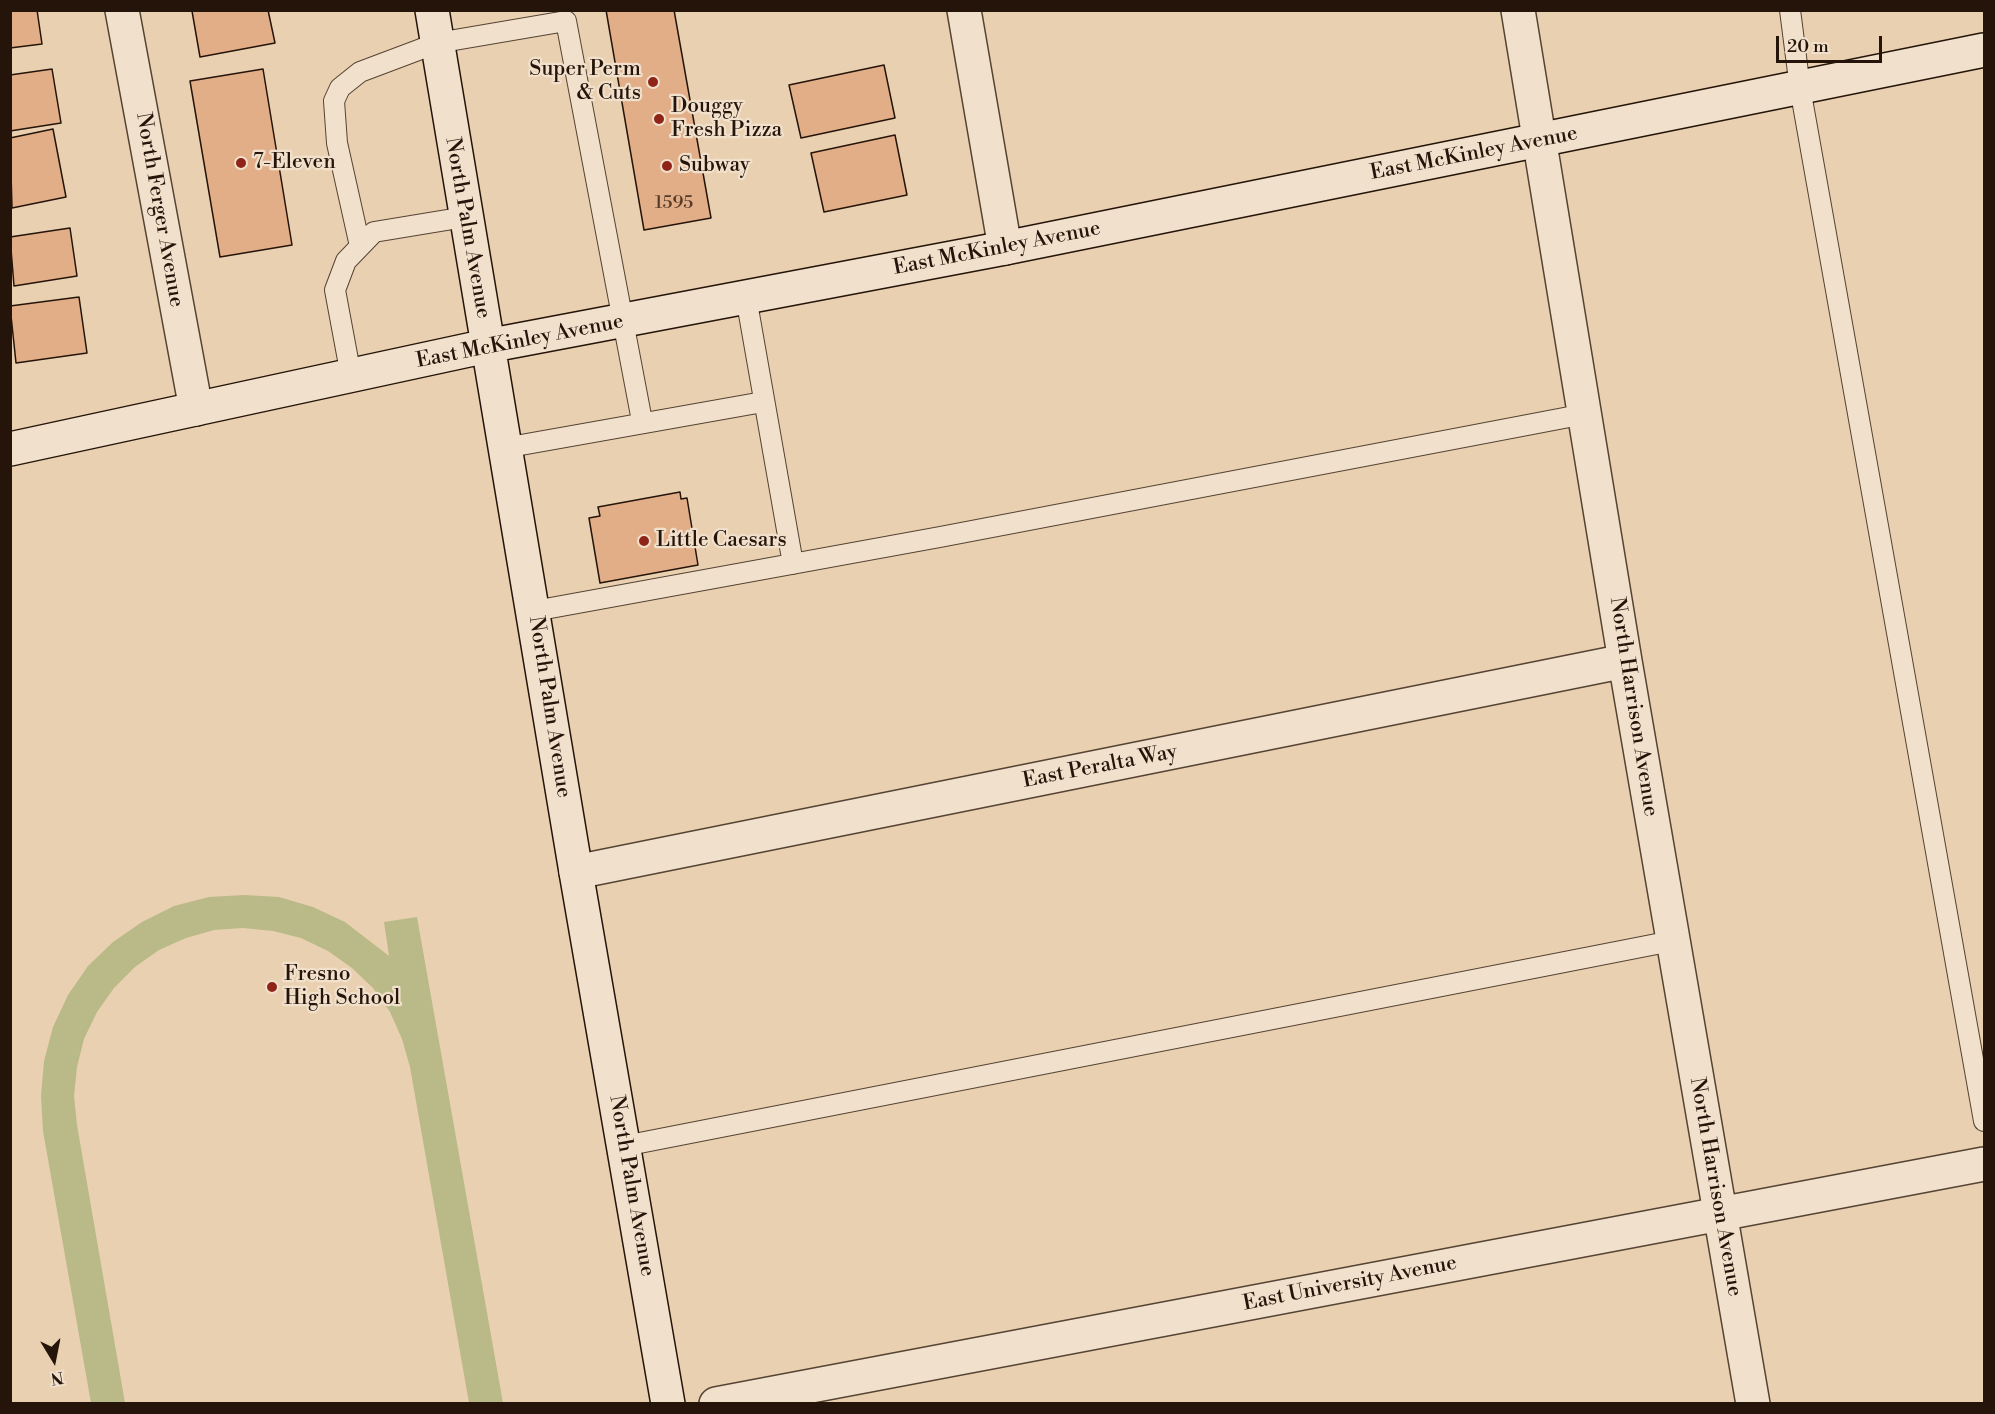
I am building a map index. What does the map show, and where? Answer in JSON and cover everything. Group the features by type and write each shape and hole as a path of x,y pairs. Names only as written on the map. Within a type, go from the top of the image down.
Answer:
{"street":[{"name":"North Ferger Avenue","path":"122,10 196,409"},
{"name":"North Palm Avenue","path":"432,10 504,448 534,611 576,872 668,1404"},
{"path":"964,10 1005,248"},
{"name":"North Harrison Avenue","path":"1518,10 1672,940 1754,1404"},
{"name":"East McKinley Avenue","path":"10,449 487,346 1005,248 1984,51"},
{"name":"East Peralta Way","path":"576,872 1625,661"},
{"name":"East University Avenue","path":"716,1404 1984,1164"}],"lane":[{"path":"1790,10 1800,88 1984,1121"},
{"path":"360,246 337,143 334,101 340,88 360,72 437,43 566,21 642,421"},
{"path":"351,376 335,290 346,261 374,232 465,217"},
{"path":"746,297 793,564"},
{"path":"504,448 642,421 763,402"},
{"path":"534,611 1585,414"},
{"path":"624,1146 1672,940"}],"green space":[{"path":"244,895 279,897 313,907 345,922 389,956 384,922 417,917 503,1403 469,1403 410,1067 402,1039 390,1012 373,988 352,968 328,951 301,938 273,931 243,928 214,930 186,938 159,950 135,967 114,988 97,1012 84,1039 77,1067 74,1096 77,1125 125,1403 91,1403 43,1131 41,1096 44,1061 53,1027 68,995 88,966 113,942 142,922 174,906 209,897"}],"building":[{"path":"10,10 37,10 42,44 10,48"},
{"path":"268,10 275,43 200,57 192,11"},
{"path":"606,10 674,10 711,218 644,230"},
{"path":"884,65 895,118 801,138 789,85"},
{"path":"52,69 61,123 10,131 10,75"},
{"name":"7-Eleven","path":"263,69 292,245 220,257 190,81"},
{"path":"53,129 66,197 12,208 10,138"},
{"path":"895,135 907,195 824,212 811,153"},
{"path":"70,228 77,276 14,286 10,237"},
{"path":"79,297 87,353 16,363 10,306"},
{"name":"Little Caesars","path":"680,492 681,499 687,498 698,565 600,583 589,518 600,516 598,507"}],"place":[{"name":"Super Perm & Cuts","path":"653,82"},
{"name":"Douggy Fresh Pizza","path":"659,119"},
{"name":"7-Eleven","path":"241,163"},
{"name":"Subway","path":"667,166"},
{"name":"Little Caesars","path":"644,541"},
{"name":"Fresno High School","path":"272,987"}]}
